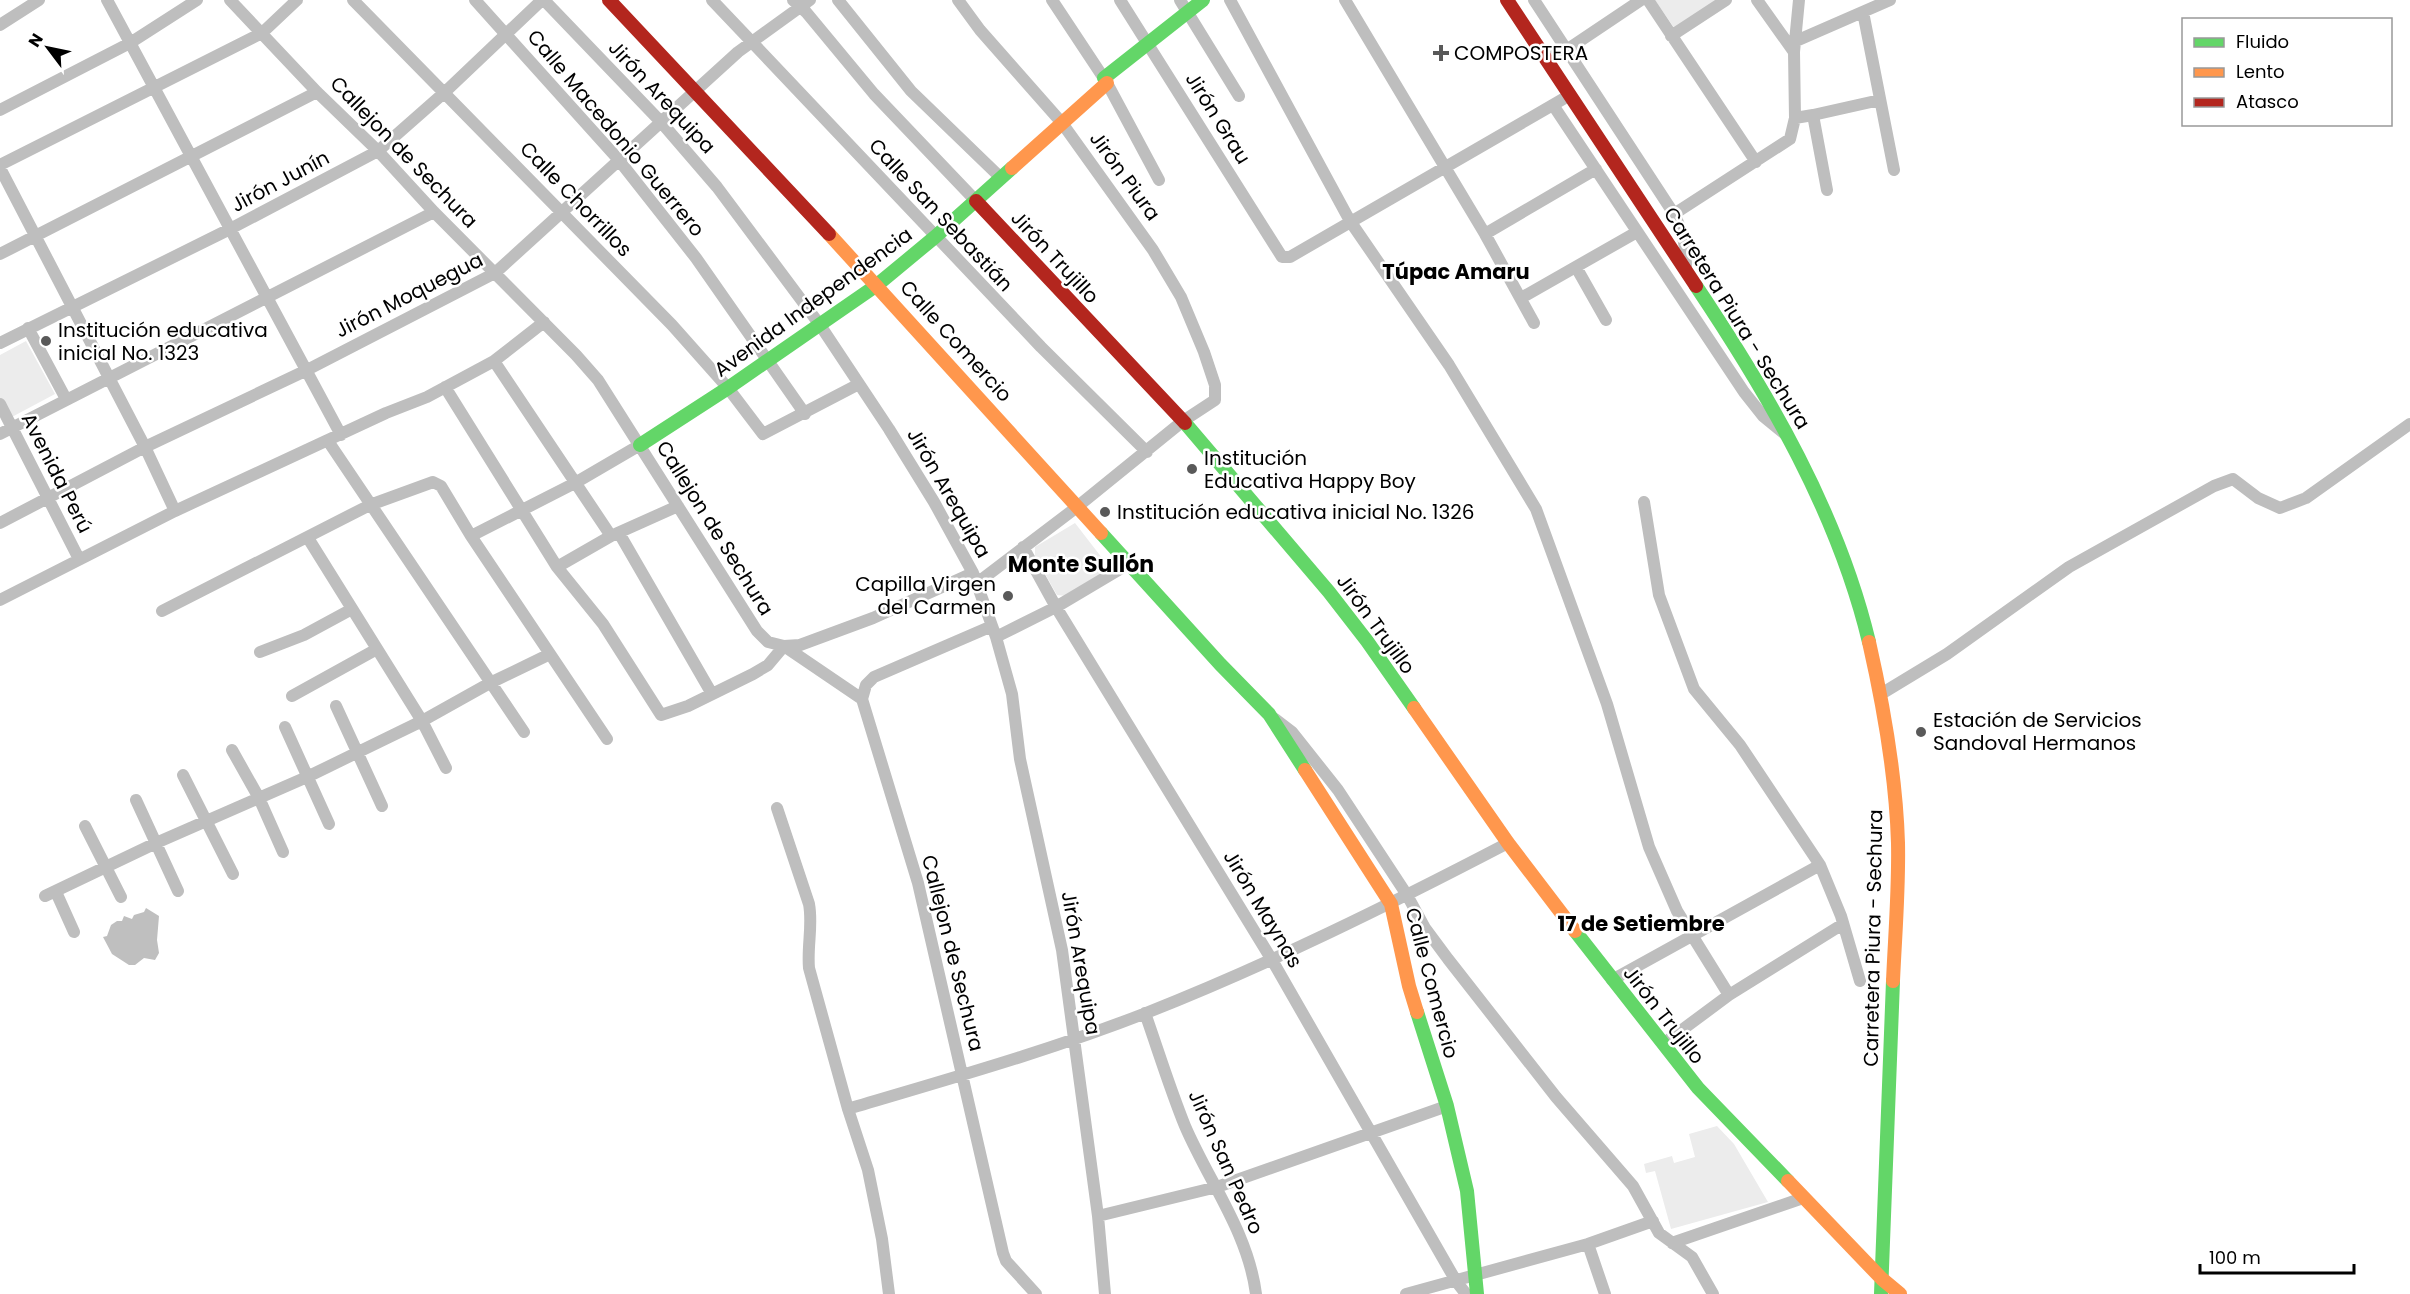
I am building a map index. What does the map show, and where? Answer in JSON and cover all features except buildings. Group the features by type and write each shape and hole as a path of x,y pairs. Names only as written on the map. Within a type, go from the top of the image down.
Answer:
{"street":[{"path":"1,23 39,0"},
{"path":"107,0 341,435"},
{"path":"0,110 130,43 197,0"},
{"name":"Callejon de Sechura","path":"230,0 598,380 757,631 768,642 784,646 862,699 918,883 1003,1253 1006,1261 1036,1294"},
{"path":"176,511 0,166 262,33 297,0"},
{"name":"Calle Chorrillos","path":"353,0 663,317 728,388 762,434 805,414"},
{"name":"Calle Macedonio Guerrero","path":"475,0 618,159 696,258 805,414"},
{"name":"Jirón Junín","path":"0,343 230,229 378,151 543,0"},
{"name":"Jirón Arequipa","path":"543,0 661,122 717,187 820,325 859,384 934,502 975,578 1012,694 1020,759 1062,950 1098,1216 1105,1294"},
{"name":"Calle Comercio","path":"609,0 877,285 1220,664 1269,714 1292,732 1315,759 1407,895 1425,928 1556,1097 1633,1186 1659,1233 1692,1257 1713,1294"},
{"name":"Calle San Sebastián","path":"712,0 935,237 1147,452"},
{"path":"838,0 911,91 1000,177"},
{"name":"Jirón Piura","path":"958,0 980,30 1062,123 1153,250 1181,297 1215,385 1215,400 1183,421"},
{"path":"1052,0 1105,80 1159,180"},
{"name":"Jirón Grau","path":"1120,0 1282,257 1290,256 1350,221"},
{"path":"1180,0 1239,96"},
{"name":"Avenida Independencia","path":"640,445 768,361 877,285 976,201 1062,123 1105,80 1189,14 1203,0"},
{"path":"1230,0 1350,221 1449,365 1536,509 1607,704 1649,848 1691,937 1729,995"},
{"path":"1345,0 1485,234 1534,323"},
{"name":"Carretera Piura - Sechura","path":"1507,0 1733,341 1789,437 1841,552 1865,627 1881,694 1890,751 1898,843 1881,1294"},
{"path":"1534,0 1674,214 1683,230 1686,245 1686,270"},
{"path":"1546,59 1566,50 1641,0"},
{"path":"1648,0 1756,162"},
{"path":"1671,36 1726,0"},
{"path":"1757,0 1795,46"},
{"path":"1674,214 1790,140 1795,118 1795,46 1799,0"},
{"path":"1795,46 1890,0"},
{"name":"Jirón Moquegua","path":"0,523 145,447 305,370 495,273 693,91 801,3"},
{"name":"Jirón Trujillo","path":"801,3 874,94 1183,421 1329,592 1355,625 1508,843 1663,1044 1722,1116 1882,1280 1900,1294"},
{"path":"1863,12 1894,170"},
{"path":"0,254 317,92"},
{"path":"1350,221 1570,95"},
{"path":"1795,118 1880,100"},
{"path":"1553,105 1744,392 1763,416 1789,437"},
{"path":"1813,115 1827,190"},
{"path":"1485,234 1596,169"},
{"path":"0,434 434,212"},
{"path":"1521,298 1637,232"},
{"path":"1576,267 1606,320"},
{"path":"0,600 176,511 445,387 494,361 544,322"},
{"path":"28,328 66,399"},
{"path":"494,361 575,483 615,535 712,694"},
{"path":"805,414 859,384"},
{"path":"445,387 520,511 557,567 603,624 661,715 712,694 768,665 784,646 800,645 975,578 1023,547 1077,507 1183,421"},
{"name":"Avenida Perú","path":"0,404 79,559"},
{"path":"1881,694 1947,654 2069,567 2214,486 2233,479 2258,498 2280,508 2306,498 2410,424"},
{"path":"328,441 524,732"},
{"path":"471,536 575,483 640,445"},
{"path":"162,611 370,505 433,482 437,483 607,739"},
{"path":"1644,502 1659,596 1694,688 1740,745 1820,865 1843,924 1860,981"},
{"path":"557,567 615,535 678,506"},
{"path":"308,538 422,721 446,768"},
{"name":"Jirón Maynas","path":"1023,547 1056,606 1272,960 1456,1281 1466,1294"},
{"path":"862,699 866,685 874,677 1056,606 1130,563"},
{"path":"260,652 304,636 352,609"},
{"path":"292,696 377,649"},
{"path":"74,932 50,894 156,843 307,777 422,721 490,683 550,654"},
{"path":"336,706 382,806"},
{"name":"Calle Comercio","path":"1269,714 1391,904 1409,986 1447,1106 1467,1191 1477,1294"},
{"path":"285,727 329,824"},
{"path":"232,750 259,798 283,852"},
{"path":"183,775 233,874"},
{"path":"136,800 178,891"},
{"path":"777,808 809,904 812,918 807,953 809,968 848,1108 868,1170 882,1239 889,1294"},
{"path":"84,826 121,897"},
{"path":"848,1108 963,1074 1145,1013 1272,960 1391,904 1508,843"},
{"path":"1612,980 1820,865"},
{"path":"1663,1044 1729,995 1843,924"},
{"name":"Jirón San Pedro","path":"1145,1013 1185,1126 1235,1222 1256,1294"},
{"path":"1098,1216 1217,1187 1447,1106"},
{"path":"1672,1243 1803,1198"},
{"path":"1406,1294 1588,1244 1653,1221"},
{"path":"1588,1244 1605,1294"}],"shaded area":[{"path":"1655,0 1719,0 1675,29"},
{"path":"26,341 55,394 10,418 0,398 0,355"},
{"path":"1075,523 1109,567 1108,571 1067,596 1057,595 1035,556 1035,547"},
{"path":"146,908 159,916 157,940 159,953 155,960 144,958 135,965 129,965 112,954 103,937 107,936 111,925 122,921 124,916 132,919 134,915 144,912"},
{"path":"1717,1126 1734,1144 1768,1202 1671,1229 1655,1171 1646,1173 1644,1164 1672,1156 1674,1163 1695,1157 1689,1134"}],"traffic: fast":[{"path":"1104,78 1203,0"},
{"path":"640,445 728,388 877,285 1012,168"},
{"path":"1696,286 1775,413 1820,501 1856,594 1869,642"},
{"path":"1185,423 1329,592 1414,708"},
{"path":"1101,533 1220,664 1269,714 1305,770"},
{"path":"1575,931 1698,1088 1788,1181"},
{"path":"1881,1294 1893,981"},
{"path":"1417,1012 1447,1106 1467,1191 1477,1294"}],"traffic: slow":[{"path":"1012,168 1107,83"},
{"path":"829,234 1101,533"},
{"path":"1869,642 1888,742 1897,818 1898,878 1893,981"},
{"path":"1414,708 1508,843 1575,931"},
{"path":"1305,770 1391,904 1417,1012"},
{"path":"1788,1181 1882,1279 1900,1294"}],"traffic: jam":[{"path":"609,0 829,234"},
{"path":"1507,0 1696,286"},
{"path":"976,201 1185,423"}],"place":[{"name":"COMPOSTERA","path":"1441,53"},
{"name":"Institución educativa inicial No. 1323","path":"46,341"},
{"name":"Institución Educativa Happy Boy","path":"1192,469"},
{"name":"Institución educativa inicial No. 1326","path":"1105,512"},
{"name":"Capilla Virgen del Carmen","path":"1008,596"},
{"name":"Estación de Servicios Sandoval Hermanos","path":"1921,732"}],"district":[{"name":"Túpac Amaru","path":"1456,271"},
{"name":"Monte Sullón","path":"1081,564"},
{"name":"17 de Setiembre","path":"1641,923"}]}
